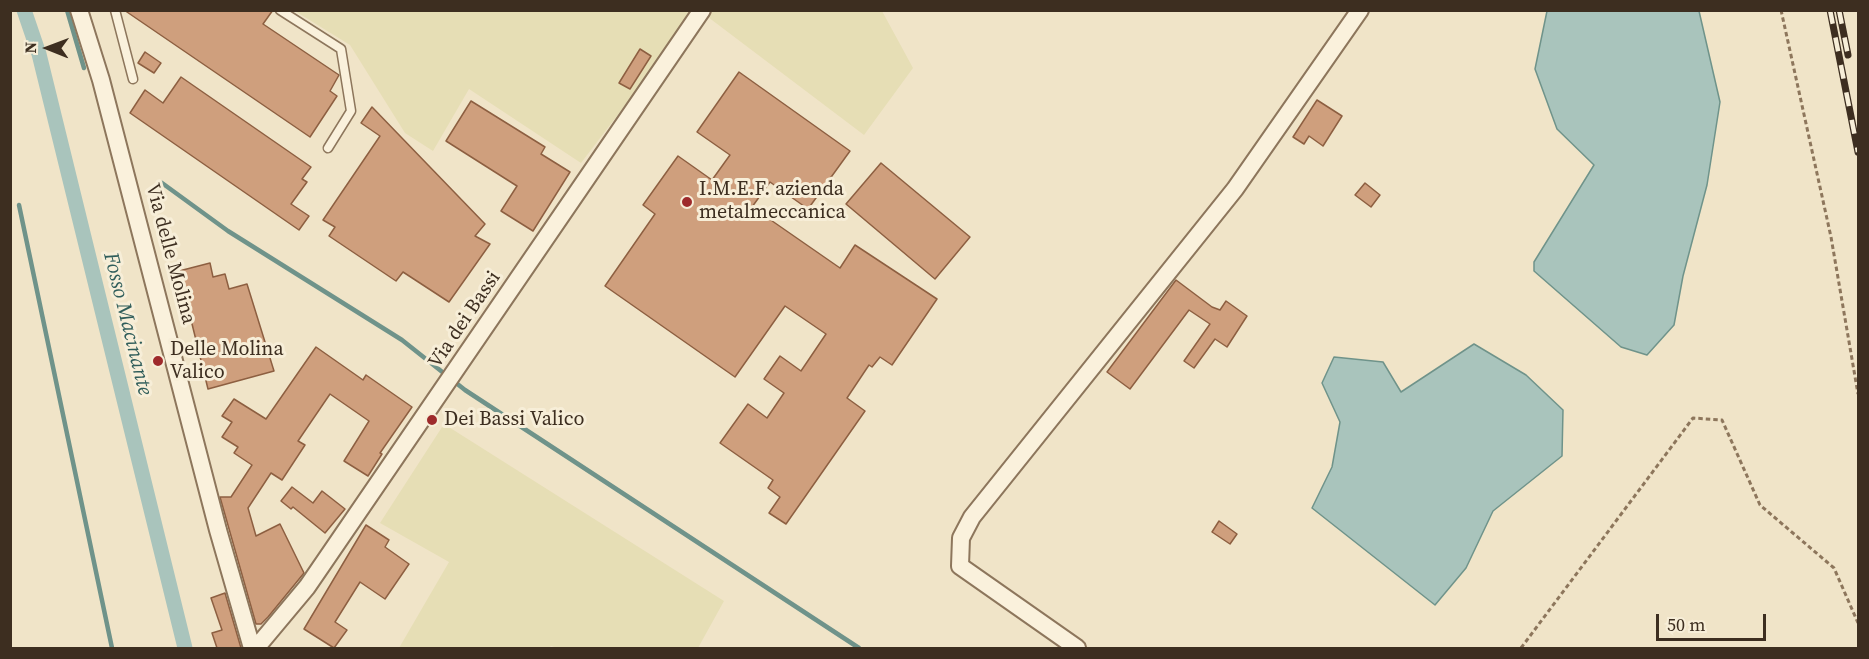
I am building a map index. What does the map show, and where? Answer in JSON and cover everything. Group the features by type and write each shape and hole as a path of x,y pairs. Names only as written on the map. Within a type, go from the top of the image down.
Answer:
{"street":[{"name":"Via delle Molina","path":"79,10 104,90 218,530 254,648"},
{"name":"Via dei Bassi","path":"254,648 307,587 702,10"},
{"path":"1077,648 960,566 961,538 972,518 1235,189 1360,10"}],"lane":[{"path":"114,10 133,79"},
{"path":"280,10 341,49 351,111 328,148"}],"path":[{"path":"1781,10 1831,237 1858,394"},
{"path":"1521,648 1693,418 1722,420 1760,505 1834,568 1858,624"}],"shaded area":[{"path":"295,11 697,11 581,163 469,89 433,151 405,133 350,45"},
{"path":"700,11 882,11 913,68 864,135"},
{"path":"444,424 724,601 698,648 557,648 551,646 549,648 399,648 449,562 380,523"}],"water":[{"path":"1547,11 1699,11 1720,102 1707,185 1683,276 1674,325 1647,355 1621,347 1534,271 1534,262 1594,165 1557,129 1535,69"},
{"path":"1474,344 1526,375 1563,410 1562,456 1493,511 1466,568 1435,605 1312,508 1332,467 1340,422 1322,383 1334,357 1383,362 1401,392"}],"building":[{"path":"124,10 273,10 263,24 339,75 330,91 337,96 310,137"},
{"path":"640,49 651,56 630,89 619,83"},
{"path":"145,52 161,63 154,73 138,63"},
{"path":"739,72 850,151 808,209 770,182 752,207 840,268 855,245 937,299 892,365 880,357 872,367 869,365 847,398 865,411 786,524 769,513 780,497 768,488 773,480 720,443 748,404 767,418 784,393 764,379 780,356 801,371 826,334 785,306 735,377 605,286 655,214 643,205 678,156 712,180 730,155 697,132"},
{"path":"181,77 311,167 302,179 307,182 291,204 309,216 299,230 130,113 145,90 163,103"},
{"path":"1317,100 1342,116 1323,146 1309,136 1304,144 1293,137"},
{"path":"471,101 545,147 541,154 570,172 533,231 501,211 517,186 446,141"},
{"path":"372,107 485,224 475,236 490,244 449,302 403,272 396,281 329,236 335,227 323,220 380,136 361,123"},
{"path":"881,163 970,237 935,279 846,204"},
{"path":"1365,183 1380,195 1371,207 1355,195"},
{"path":"210,263 213,277 225,274 229,289 247,284 274,371 208,389 179,271"},
{"path":"1176,280 1212,307 1220,310 1226,301 1247,316 1227,347 1215,339 1194,368 1184,361 1210,324 1189,310 1130,389 1107,372"},
{"path":"316,347 363,380 366,375 412,407 380,453 382,454 368,476 344,461 369,421 330,394 298,441 305,445 282,480 271,473 248,508 256,536 280,524 304,573 268,617 261,624 256,624 220,497 231,497 252,465 234,453 238,447 222,437 232,422 222,416 234,399 266,419"},
{"path":"292,487 313,503 322,491 345,509 325,533 293,507 291,509 281,501"},
{"path":"1219,521 1237,534 1230,544 1212,532"},
{"path":"366,525 389,540 385,547 409,564 385,599 360,582 335,622 347,630 334,648 304,629"},
{"path":"225,593 241,648 217,648 212,633 222,630 211,598"}],"waterway":[{"name":"Fosso Macinante","path":"24,10 39,54 185,648"},
{"path":"67,10 84,68"},
{"path":"162,183 228,231 402,340 465,390 859,648"},
{"path":"19,205 112,648"}],"railway":[{"path":"1830,10 1858,152"},
{"path":"1839,10 1848,55"}],"place":[{"name":"I.M.E.F. azienda metalmeccanica","path":"687,202"},
{"name":"Delle Molina Valico","path":"158,361"},
{"name":"Dei Bassi Valico","path":"432,420"}]}
